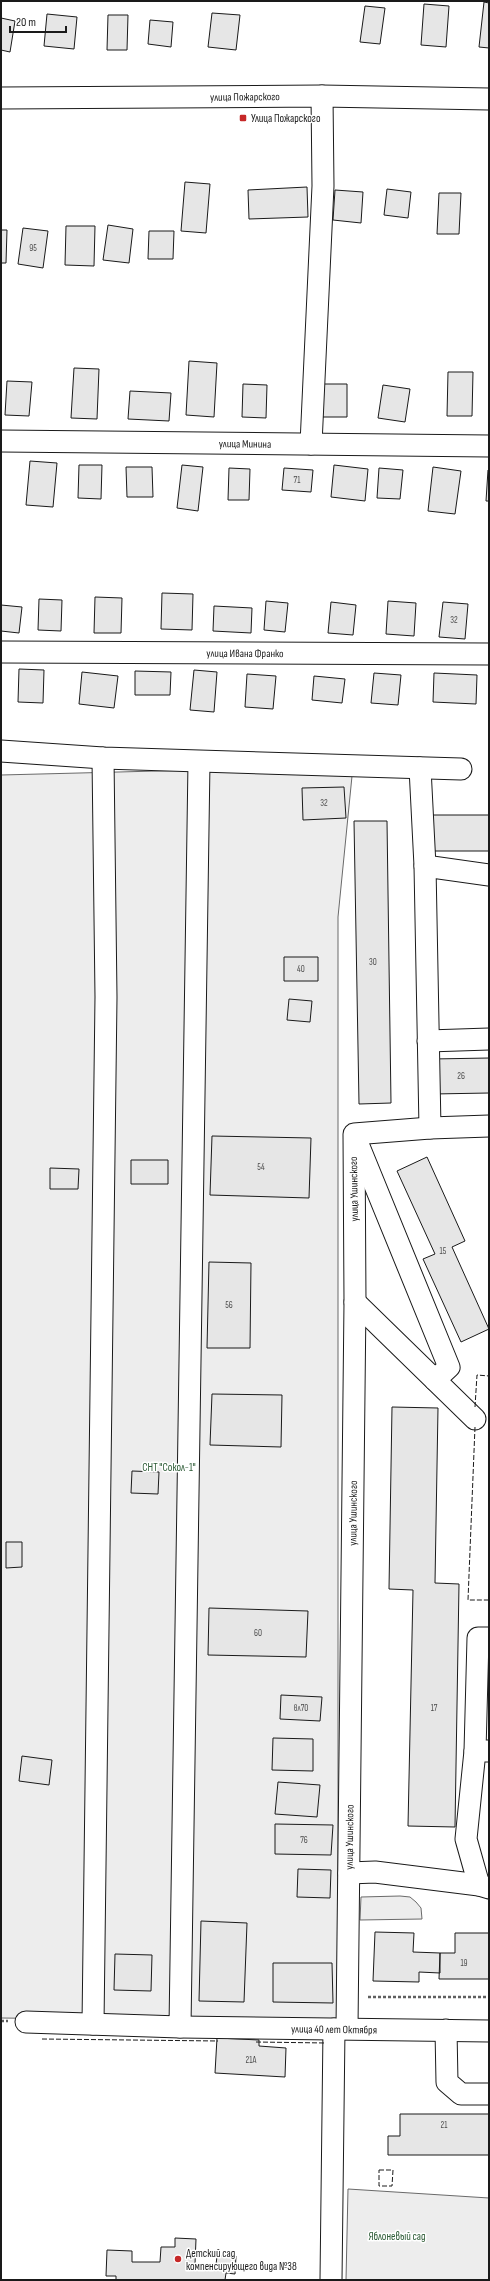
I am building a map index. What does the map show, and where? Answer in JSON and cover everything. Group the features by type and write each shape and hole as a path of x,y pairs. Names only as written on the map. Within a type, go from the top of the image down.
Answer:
{"street":[{"name":"улица Пожарского","path":"1,98 322,96 489,98"},
{"path":"311,444 322,186 322,96"},
{"name":"улица Минина","path":"1,441 489,446"},
{"name":"улица Ивана Франко","path":"1,652 489,654"},
{"path":"1,751 103,758 199,762 461,768"},
{"path":"93,2024 106,997 103,758"},
{"path":"180,2027 199,762"},
{"path":"420,768 425,866 430,1128"},
{"path":"425,866 489,875"},
{"path":"428,1041 489,1039"},
{"path":"435,1380 449,1367 354,1134 430,1128 489,1126"},
{"name":"улица Ушинского","path":"331,2280 341,2028 348,1997 355,1302 354,1134"},
{"path":"355,1302 475,1419"},
{"path":"349,1873 374,1872 484,1887 466,1839 482,1751 478,1638 489,1638"},
{"name":"улица 40 лет Октября","path":"26,2022 180,2027 489,2031"},
{"path":"446,2030 447,2082 461,2094 489,2094"}],"path":[{"path":"348,1997 489,1997"}],"shaded area":[{"name":"СНТ \"Сокол-1\"","path":"353,766 338,917 338,2022 1,2018 1,775"},
{"path":"361,1897 410,1897 416,1902 421,1908 422,1919 360,1920"},
{"name":"Яблоневый сад","path":"348,2189 489,2198 489,2280 346,2280"}],"building":[{"path":"484,2 489,3 489,48 479,47"},
{"path":"424,4 449,6 446,47 421,45"},
{"path":"365,6 385,8 380,44 360,42"},
{"path":"212,13 240,15 236,50 208,47"},
{"path":"47,14 77,17 74,49 44,46"},
{"path":"108,15 128,15 127,50 107,50"},
{"path":"1,18 15,21 10,52 1,50"},
{"path":"150,20 173,22 171,47 148,44"},
{"path":"185,182 210,184 206,233 181,231"},
{"path":"307,187 308,217 249,219 248,190"},
{"path":"387,189 411,192 408,218 384,215"},
{"path":"335,190 363,192 361,223 333,220"},
{"path":"439,193 461,193 459,234 437,234"},
{"path":"108,225 133,229 129,263 103,260"},
{"path":"66,226 95,226 94,266 65,265"},
{"path":"23,228 48,231 43,268 18,264"},
{"path":"1,230 7,230 6,263 1,263"},
{"path":"149,231 174,231 173,259 148,259"},
{"path":"189,361 217,363 214,417 186,415"},
{"path":"74,368 99,369 97,419 71,418"},
{"path":"448,372 473,372 472,416 447,416"},
{"path":"7,381 32,382 29,416 5,415"},
{"path":"243,384 267,385 266,418 242,417"},
{"path":"322,384 347,384 347,417 321,417"},
{"path":"383,385 410,389 405,422 378,418"},
{"path":"130,391 171,393 169,421 128,419"},
{"path":"30,461 57,463 53,507 26,505"},
{"path":"79,465 102,465 101,499 78,498"},
{"path":"182,465 203,467 198,511 177,508"},
{"path":"334,465 368,469 365,501 331,497"},
{"path":"126,467 152,467 153,497 127,497"},
{"path":"433,467 461,471 455,514 428,511"},
{"path":"229,468 250,469 249,500 228,500"},
{"path":"284,468 313,470 311,492 282,490"},
{"path":"379,468 403,470 400,499 377,498"},
{"path":"488,470 489,501 486,501"},
{"path":"162,593 193,594 192,630 161,629"},
{"path":"95,597 122,598 121,633 94,633"},
{"path":"39,599 62,600 61,631 38,630"},
{"path":"266,601 288,603 285,632 264,630"},
{"path":"388,601 416,603 414,636 386,634"},
{"path":"331,602 356,605 353,635 328,633"},
{"path":"443,602 468,604 465,639 439,637"},
{"path":"1,605 22,607 19,633 1,631"},
{"path":"214,606 252,608 251,633 213,631"},
{"path":"19,669 44,670 43,703 18,702"},
{"path":"194,670 217,672 214,712 190,710"},
{"path":"135,671 171,672 170,695 135,695"},
{"path":"82,672 118,676 114,708 79,704"},
{"path":"374,673 401,675 398,705 371,703"},
{"path":"434,673 477,675 476,704 433,702"},
{"path":"247,674 276,676 273,709 245,707"},
{"path":"314,676 345,679 342,703 312,700"},
{"path":"344,787 346,818 303,820 302,788"},
{"path":"431,815 489,815 489,851 431,851"},
{"path":"354,821 387,821 391,1103 359,1104"},
{"path":"284,957 318,957 318,981 284,981"},
{"path":"289,999 312,1001 310,1022 287,1020"},
{"path":"489,1058 489,1093 433,1094 432,1059"},
{"path":"212,1136 311,1138 309,1198 210,1195"},
{"path":"427,1157 465,1241 452,1247 489,1329 461,1342 423,1259 435,1254 397,1171"},
{"path":"131,1160 168,1160 168,1184 131,1184"},
{"path":"50,1168 79,1169 78,1189 50,1189"},
{"path":"209,1262 251,1263 250,1348 207,1348"},
{"path":"212,1394 282,1395 281,1447 210,1445"},
{"path":"392,1407 438,1408 435,1583 459,1584 455,1827 408,1826 413,1590 389,1589"},
{"path":"132,1471 159,1472 158,1494 131,1493"},
{"path":"6,1542 22,1542 22,1567 6,1568"},
{"path":"209,1608 308,1611 306,1657 208,1655"},
{"path":"281,1695 322,1697 320,1721 280,1719"},
{"path":"273,1738 313,1739 313,1771 272,1770"},
{"path":"22,1756 52,1760 49,1785 19,1781"},
{"path":"278,1782 320,1785 317,1817 275,1814"},
{"path":"275,1824 333,1825 331,1855 275,1854"},
{"path":"298,1869 331,1870 330,1898 297,1897"},
{"path":"201,1921 247,1923 244,2002 199,2001"},
{"path":"375,1932 414,1933 413,1952 440,1953 440,1973 419,1972 419,1982 373,1981"},
{"path":"455,1933 489,1933 489,1979 439,1979 440,1953 455,1953"},
{"path":"115,1954 152,1955 151,1991 114,1990"},
{"path":"273,1963 332,1963 333,2003 273,2002"},
{"path":"217,2038 259,2040 259,2046 286,2048 285,2077 215,2073"},
{"path":"400,2114 489,2114 489,2155 388,2155 388,2136 400,2136"},
{"name":"Детский сад компенсирующего вида №38","path":"175,2238 196,2239 195,2264 216,2265 217,2256 236,2256 235,2274 226,2273 225,2280 116,2280 116,2276 106,2276 107,2250 132,2251 132,2262 160,2262 161,2247 175,2247"}],"fence":[{"path":"475,1407 477,1375 489,1376"},
{"path":"475,1427 468,1600 489,1600"},
{"path":"42,2039 218,2041"},
{"path":"256,2042 326,2043"},
{"path":"379,2170 393,2170 392,2186 379,2186 379,2170"}],"place":[{"name":"Улица Пожарского","path":"243,118"},
{"name":"Детский сад компенсирующего вида №38","path":"178,2259"}]}
